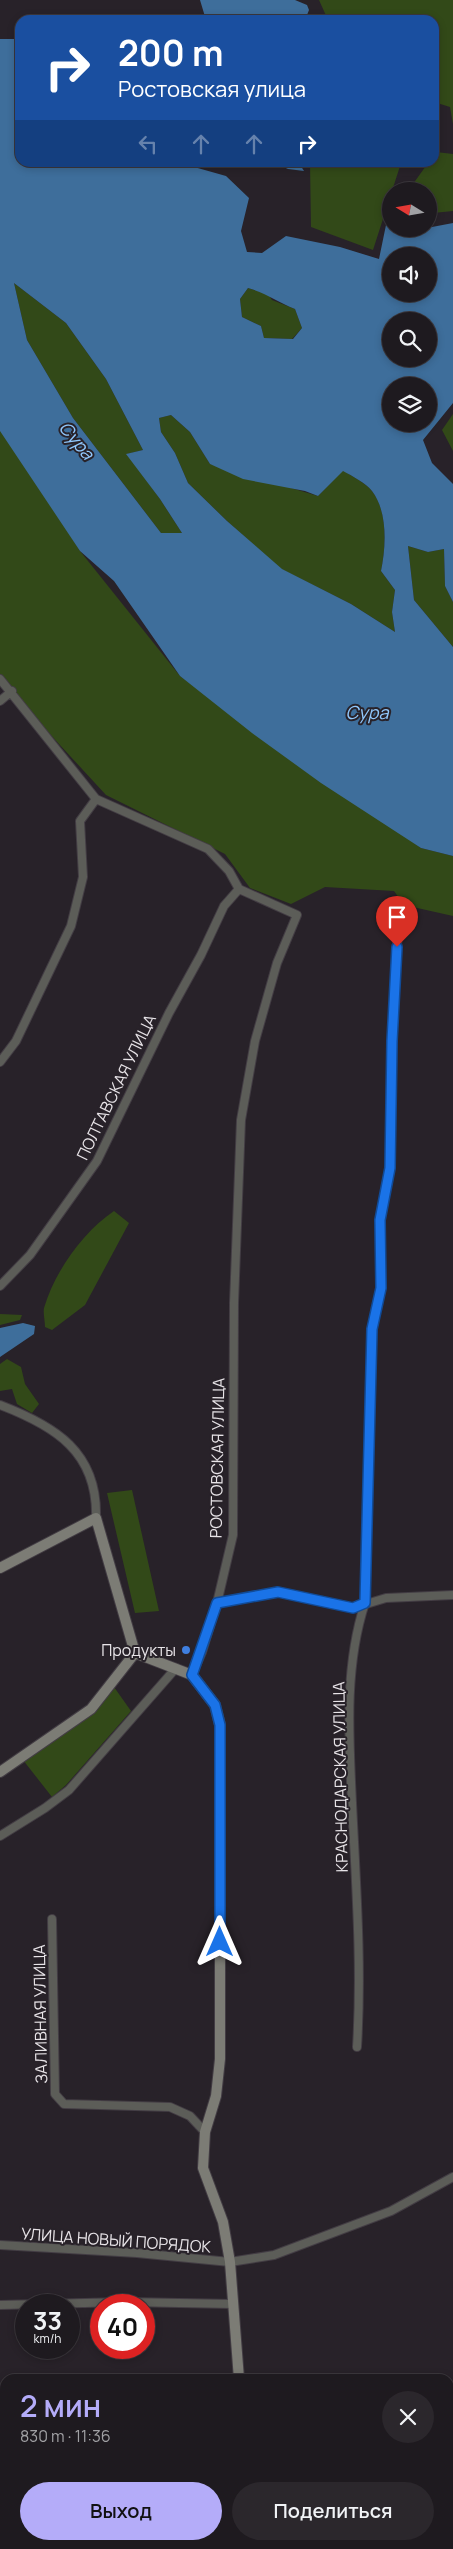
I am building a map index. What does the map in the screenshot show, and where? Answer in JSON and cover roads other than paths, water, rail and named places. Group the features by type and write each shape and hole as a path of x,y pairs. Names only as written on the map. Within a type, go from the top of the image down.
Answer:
{"street":[{"path":"0,679 12,691 96,799 167,833 208,849 229,870 239,889"},
{"path":"0,701 12,691"},
{"path":"0,1062 16,1041 71,926 83,877 80,821 96,799"},
{"name":"РОСТОВСКАЯ УЛИЦА","path":"192,1675 217,1603 233,1535 234,1303 241,1120 255,1041 277,963 297,915 239,889"},
{"name":"ПОЛТАВСКАЯ УЛИЦА","path":"0,1286 30,1255 97,1161 169,1012 201,955 224,906 239,889"},
{"name":"КРАСНОДАРСКАЯ УЛИЦА","path":"357,2047 361,1987 350,1750 350,1683 355,1632 365,1603 372,1329 381,1288 380,1220 390,1168 392,1041 399,910"},
{"path":"0,1405 35,1419 55,1431 80,1456 97,1497 96,1518 135,1653"},
{"path":"0,1568 96,1518"},
{"path":"217,1603 278,1592 353,1608 386,1598 453,1595"},
{"path":"135,1653 192,1675 215,1705 220,1725 220,2060 216,2096 206,2132 203,2168 223,2222 230,2262 239,2374"},
{"path":"0,1772 91,1710 135,1653"},
{"path":"0,1836 46,1808 69,1790 176,1668"},
{"name":"ЗАЛИВНАЯ УЛИЦА","path":"52,1919 55,2094 64,2104 170,2107 190,2116 206,2132"},
{"name":"УЛИЦА НОВЫЙ ПОРЯДОК","path":"0,2245 137,2253 230,2262 274,2255 391,2212 453,2177"},
{"path":"0,2304 126,2302 233,2304"}],"water":[{"path":"200,0 295,0 307,5 309,10 307,15 204,15"},
{"name":"Сура","path":"0,39 15,39 15,167 194,167 226,176 249,198 241,231 247,252 262,253 286,236 340,247 379,259 383,238 438,238 438,226 453,223 453,403 437,423 437,377 382,377 382,432 429,432 423,440 432,463 453,484 453,602 445,586 444,549 428,552 408,546 414,600 453,647 453,856 421,848 321,783 252,733 180,676 114,581 80,551 0,431","holes":["14,283 66,323 106,379 143,450 126,454 160,499 182,533 161,533 73,418 27,340","248,288 261,292 295,309 302,328 293,339 264,338 261,326 242,317 240,299","171,415 190,432 210,464 243,479 305,491 318,496 343,471 366,485 377,499 383,519 385,541 381,571 395,590 392,612 395,632 351,604 282,569 227,521 188,483 175,453 161,432 159,418"]},
{"path":"284,167 302,167 304,171"},
{"path":"23,1323 35,1326 34,1334 0,1357 0,1328"}],"place":[{"name":"Продукты","path":"186,1650"}]}
